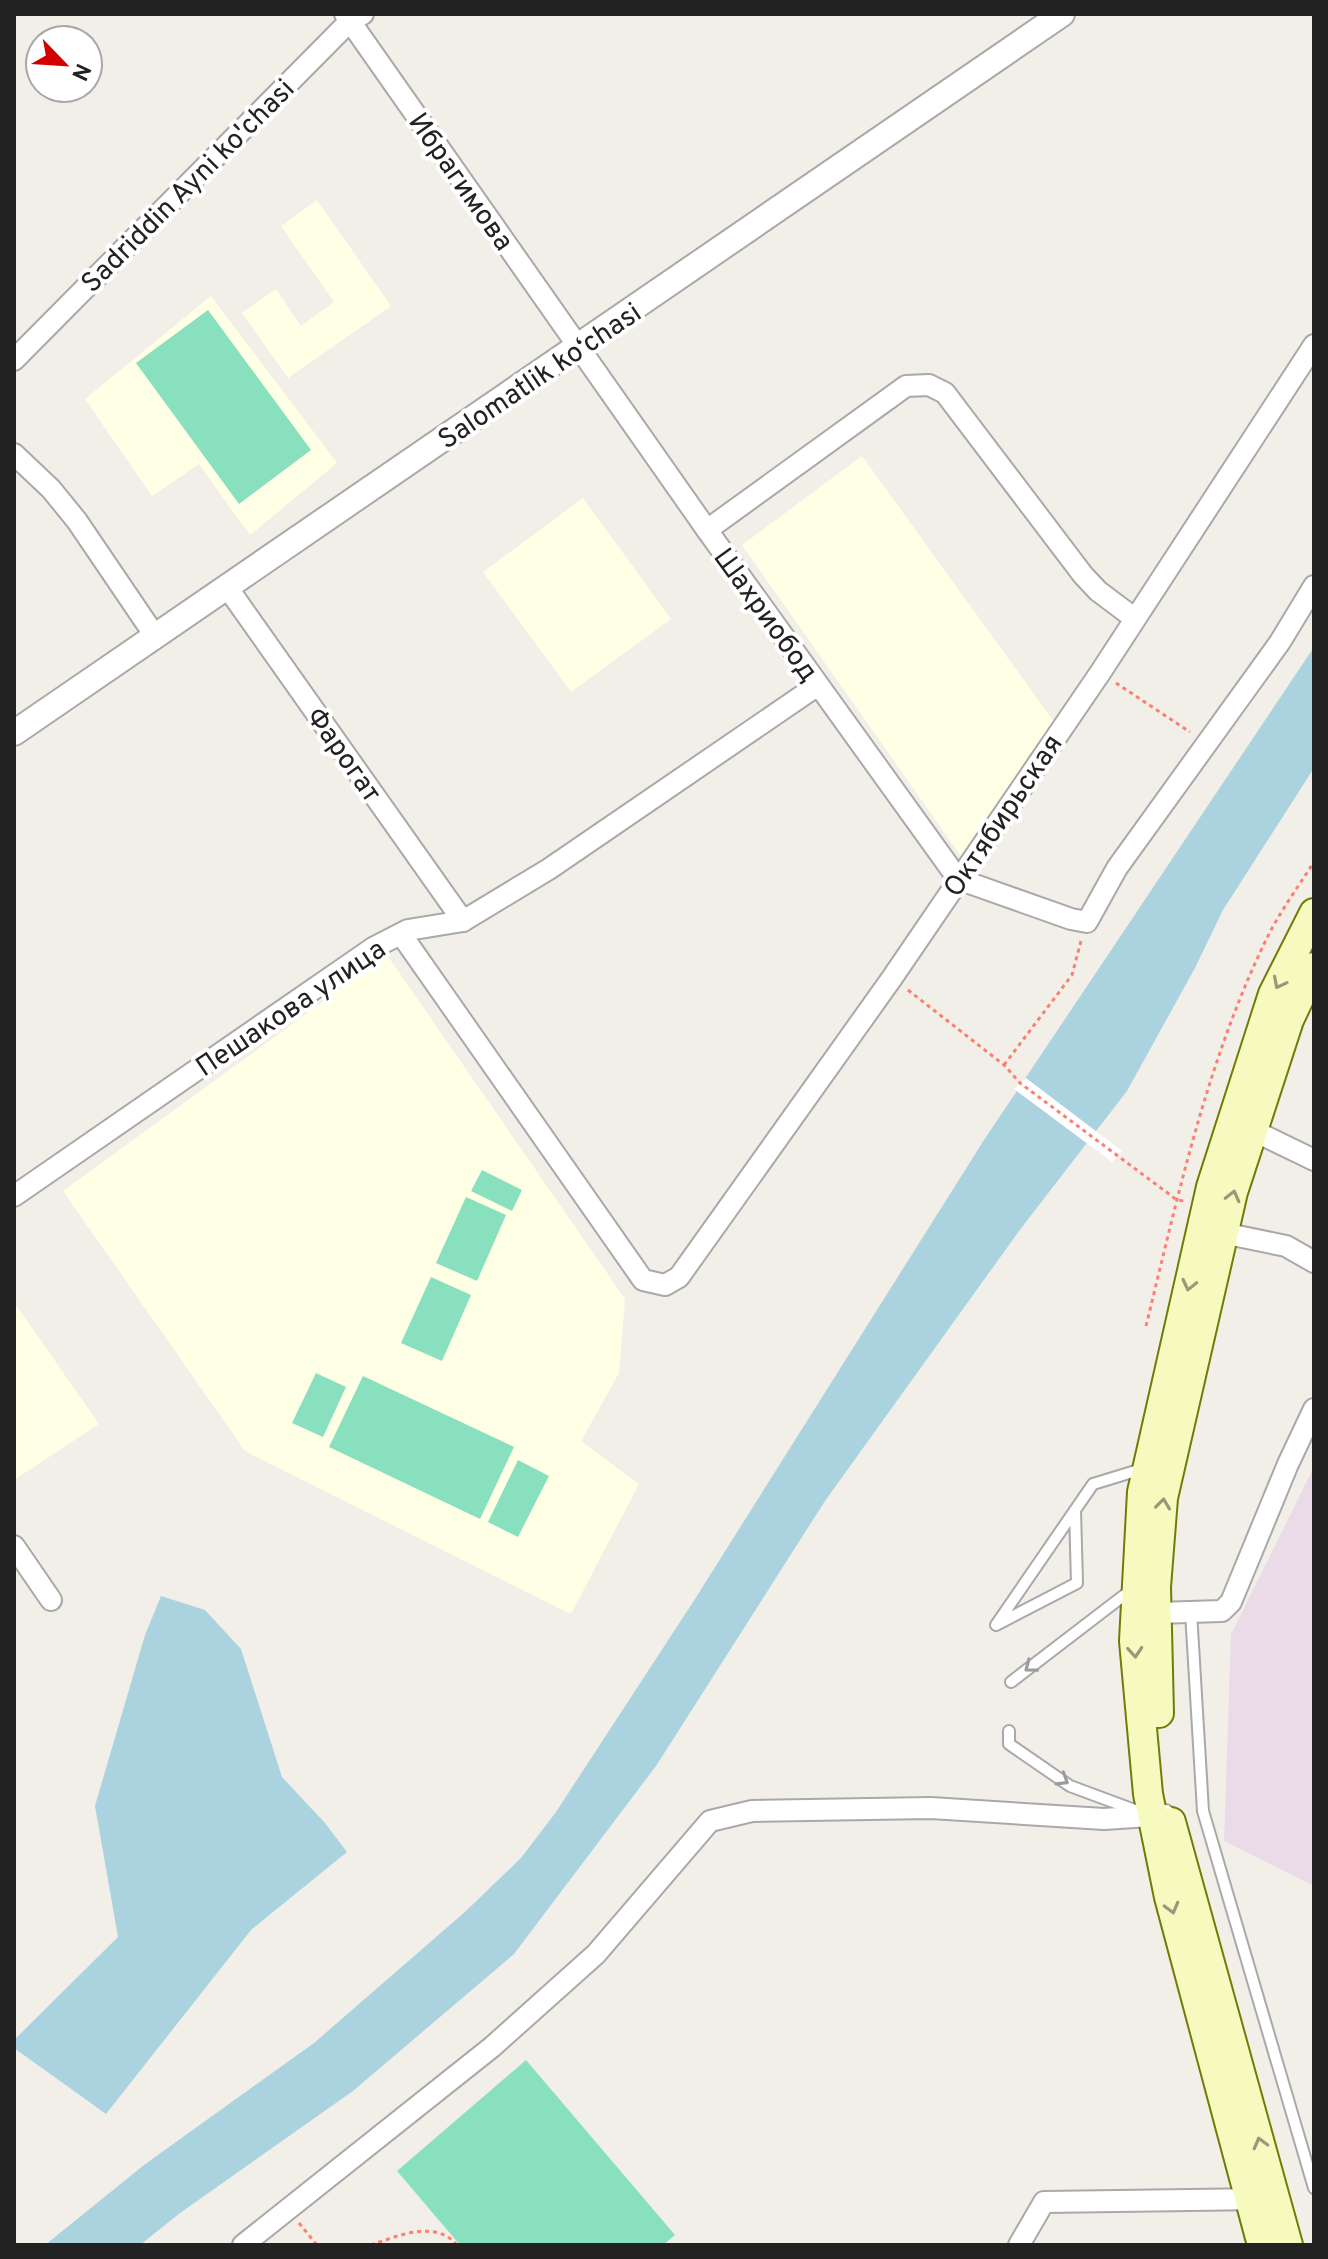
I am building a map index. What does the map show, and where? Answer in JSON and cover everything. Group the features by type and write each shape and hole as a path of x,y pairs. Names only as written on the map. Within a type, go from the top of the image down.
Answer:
{"main road":[{"path":"1262,2245 1262,2199 1161,1815 1160,1740 1142,1492 1210,1223 1242,1125 1273,994 1314,913"},
{"path":"1242,1125 1314,967"},
{"path":"1150,1595 1163,1498 1210,1223"},
{"path":"1262,2199 1288,2245"}],"street":[{"name":"Salomatlik ko‘chasi","path":"14,733 1062,14"},
{"name":"Ибрагимова","path":"353,16 579,347"},
{"name":"Sadriddin Ayni ko'chasi","path":"14,360 353,16"},
{"name":"Октябирьская","path":"401,934 643,1280 665,1285 679,1277 892,978 1100,673 1314,345"},
{"name":"Шахриобод","path":"579,347 958,879"},
{"path":"707,530 906,386 929,385 945,393 1083,575 1098,591 1134,618"},
{"path":"14,454 51,489 77,521 155,636"},
{"path":"958,879 1087,922 1117,868 1280,642 1314,586"},
{"name":"Фарогат","path":"227,587 463,921"},
{"name":"Пешакова улица","path":"14,1196 373,948 401,934 463,921 549,869 818,685"},
{"path":"1242,1125 1314,1160"},
{"path":"1210,1223 1286,1246 1314,1262"},
{"path":"1150,1595 1191,1612 1222,1611 1231,1602 1314,1409"},
{"path":"14,1546 51,1600"},
{"path":"243,2245 492,2047 596,1954 710,1821 752,1811 931,1808 1104,1819 1161,1815"},
{"path":"1019,2245 1044,2202 1262,2199"}],"lane":[{"path":"1075,1510 1077,1583 996,1625 1066,1523 1075,1510 1093,1484 1148,1467"},
{"path":"1011,1682 1150,1595"},
{"path":"1191,1612 1203,1811 1314,2188"},
{"path":"1009,1731 1009,1744 1070,1786 1161,1815"}],"path":[{"path":"1100,673 1206,743"},
{"path":"1146,1326 1177,1200 1223,1046 1267,938 1314,862"},
{"path":"1004,1065 1072,975 1087,922"},
{"path":"892,978 1116,1157 1210,1223"},
{"path":"287,2209 317,2245"},
{"path":"371,2245 415,2231 450,2236 457,2245"}],"shaded area":[{"path":"317,200 391,306 288,378 242,313 276,289 301,326 334,302 281,226"},
{"path":"211,296 337,463 250,535 199,464 152,496 85,399"},
{"path":"862,456 1065,737 970,869 742,545"},
{"path":"583,498 671,619 571,692 483,572"},
{"path":"387,955 625,1299 619,1373 581,1441 639,1484 571,1614 245,1451 63,1191"},
{"path":"14,1302 99,1424 14,1480"},
{"path":"1314,1467 1314,1886 1224,1841 1231,1634"}],"green space":[{"path":"208,310 311,450 239,504 136,363"},
{"path":"482,1170 522,1190 512,1211 471,1191"},
{"path":"466,1197 506,1215 477,1281 436,1263"},
{"path":"431,1277 471,1295 442,1361 401,1343"},
{"path":"316,1373 346,1387 323,1437 292,1423"},
{"path":"363,1376 514,1447 480,1519 329,1447"},
{"path":"518,1460 549,1476 518,1537 488,1522"},
{"path":"526,2060 675,2235 663,2245 460,2245 397,2171"}],"water":[{"path":"1314,647 1314,768 1223,910 1195,968 1127,1091 1019,1231 825,1501 656,1766 514,1954 353,2091 180,2213 140,2245 45,2245 144,2165 314,2043 466,1911 521,1858 556,1812 695,1599 984,1140"},
{"path":"161,1596 205,1610 241,1649 282,1777 347,1852 251,1930 106,2114 14,2048 14,2040 118,1937 95,1806 145,1635"}],"pier":[{"path":"1026,1078 1122,1151 1112,1162 1014,1089"}]}
